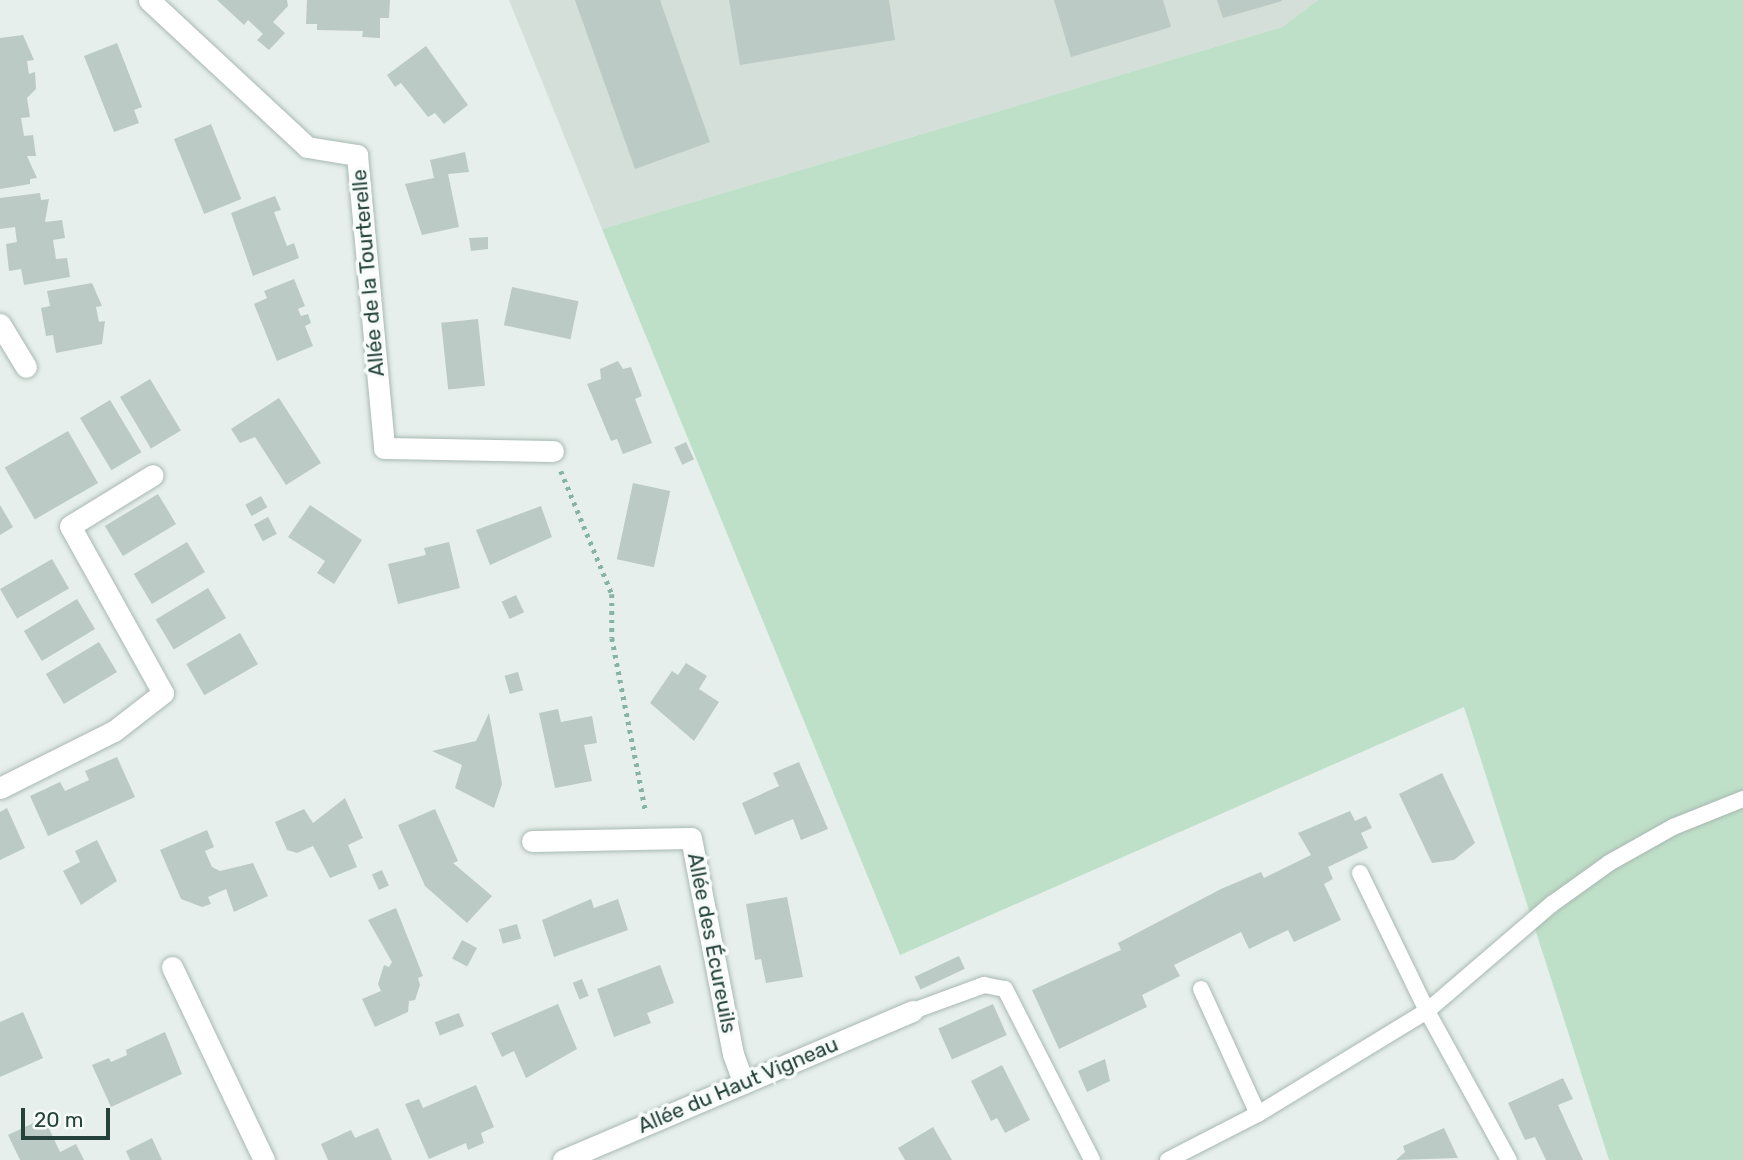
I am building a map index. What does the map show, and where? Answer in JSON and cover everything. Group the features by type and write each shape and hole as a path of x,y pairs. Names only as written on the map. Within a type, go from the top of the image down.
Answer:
{"street":[{"name":"Allée de la Tourterelle","path":"149,0 307,147 357,155 384,447 553,451"},
{"path":"0,324 26,368"},
{"path":"0,788 114,731 163,693 70,526 153,475"},
{"name":"Allée des Écureuils","path":"532,841 691,838 733,1054 743,1081"},
{"path":"172,967 264,1160"},
{"name":"Allée du Haut Vigneau","path":"563,1160 743,1081 913,1011"}],"lane":[{"path":"1168,1160 1258,1114 1427,1011 1552,904 1609,863 1673,827 1743,799"},
{"path":"1360,873 1427,1011 1509,1160"},
{"path":"913,1011 984,985 1005,989 1091,1160"},
{"path":"1200,989 1258,1114"}],"path":[{"path":"553,451 612,594 612,638 651,838"}],"shaded area":[{"path":"509,0 1318,0 1282,27 602,229"}],"green space":[{"path":"1318,0 1743,0 1743,1160 1609,1160 1464,707 900,955 602,229 1282,27"}],"building":[{"path":"217,0 287,0 288,6 273,22 285,33 269,50 257,40 263,34 248,20 244,25"},
{"path":"307,0 390,0 389,18 380,18 380,38 362,37 363,31 317,30 317,24 306,24"},
{"path":"575,0 660,0 710,142 635,169"},
{"path":"729,0 889,0 895,40 740,65"},
{"path":"1054,0 1163,0 1171,27 1071,57"},
{"path":"1217,0 1282,0 1282,1 1223,18"},
{"path":"23,35 34,60 27,61 29,74 35,72 36,89 27,98 30,117 21,118 24,136 33,135 36,156 27,156 37,178 30,179 30,184 0,189 0,38"},
{"path":"117,43 142,107 134,110 139,123 114,132 84,56"},
{"path":"426,46 468,105 444,124 435,113 428,117 401,83 395,87 387,75"},
{"path":"211,124 241,199 204,214 174,139"},
{"path":"465,152 469,172 448,174 459,227 422,235 405,184 434,178 430,160"},
{"path":"40,193 41,200 49,199 45,222 62,220 65,238 53,240 56,259 67,258 70,277 24,285 21,269 9,271 6,244 17,242 15,227 0,229 0,198"},
{"path":"275,196 281,210 274,212 287,246 294,243 299,258 253,276 231,213"},
{"path":"488,237 488,249 471,251 469,238"},
{"path":"294,279 305,306 298,309 301,316 308,314 311,323 305,326 313,346 277,361 254,304 267,298 264,291"},
{"path":"92,283 102,306 96,307 99,322 105,321 102,344 56,353 53,335 46,336 41,308 50,306 47,291"},
{"path":"512,287 579,301 570,339 504,325"},
{"path":"478,319 485,386 448,390 441,323"},
{"path":"618,361 623,369 631,367 642,396 635,399 652,443 623,454 617,439 611,441 587,384 601,379 600,369"},
{"path":"150,379 181,430 151,448 120,397"},
{"path":"279,398 321,463 286,485 255,437 240,443 231,429"},
{"path":"110,400 141,452 111,470 80,418"},
{"path":"68,431 98,483 35,519 5,468"},
{"path":"686,442 694,459 682,465 674,447"},
{"path":"633,483 670,491 654,567 617,559"},
{"path":"158,494 176,524 123,556 105,526"},
{"path":"261,496 267,507 252,516 245,505"},
{"path":"0,505 13,527 0,535"},
{"path":"310,505 362,540 334,584 317,573 325,561 288,537"},
{"path":"541,506 552,537 490,565 476,530"},
{"path":"268,517 277,534 263,541 254,525"},
{"path":"187,542 205,572 152,604 134,574"},
{"path":"449,542 460,588 398,604 388,564 426,555 424,548"},
{"path":"52,559 69,588 17,618 0,589"},
{"path":"208,588 226,618 174,649 156,619"},
{"path":"516,595 524,612 510,619 501,602"},
{"path":"77,599 95,629 42,661 24,631"},
{"path":"240,633 258,664 204,695 186,664"},
{"path":"99,642 117,672 64,704 46,674"},
{"path":"686,663 707,676 699,689 719,702 694,741 650,703 672,671 678,675"},
{"path":"518,672 523,690 510,694 505,676"},
{"path":"558,709 561,722 592,716 597,743 584,745 592,781 555,788 539,713"},
{"path":"489,713 502,784 494,808 455,788 462,765 432,751 476,741"},
{"path":"117,757 135,797 48,836 30,796 60,782 65,791 89,780 85,771"},
{"path":"799,762 828,829 801,840 793,819 755,835 742,803 779,786 773,773"},
{"path":"1442,773 1475,843 1454,860 1432,863 1399,794"},
{"path":"345,798 363,838 348,845 357,867 330,878 313,846 297,853 287,850 275,822 304,809 313,823"},
{"path":"7,808 25,848 0,860 0,812"},
{"path":"435,809 458,861 453,863 492,896 467,923 425,886 398,825"},
{"path":"1350,811 1355,821 1366,816 1372,828 1361,833 1368,848 1328,867 1333,879 1324,884 1341,920 1294,942 1288,930 1249,949 1241,932 1174,965 1180,976 1142,995 1147,1007 1059,1049 1032,990 1121,950 1118,943 1221,889 1261,872 1264,878 1311,855 1298,833"},
{"path":"207,830 214,847 205,851 212,867 220,871 253,863 268,896 234,912 226,889 208,897 211,904 202,907 181,899 160,850"},
{"path":"97,840 117,881 81,905 63,871 80,862 75,851"},
{"path":"382,870 389,886 379,890 372,874"},
{"path":"787,897 803,977 766,983 761,959 755,960 746,904"},
{"path":"591,899 594,908 618,899 628,930 554,957 542,920"},
{"path":"396,908 423,976 418,978 420,985 415,1000 409,1001 408,1012 375,1027 362,999 381,991 378,984 384,965 389,967 392,962 368,920"},
{"path":"517,924 521,938 503,944 499,929"},
{"path":"462,940 477,948 467,967 452,959"},
{"path":"959,956 965,969 921,989 915,977"},
{"path":"660,965 674,1003 647,1013 651,1023 614,1037 597,989"},
{"path":"582,979 589,996 579,999 573,983"},
{"path":"558,1004 577,1049 526,1078 514,1051 502,1057 491,1033"},
{"path":"993,1004 1007,1035 952,1059 938,1028"},
{"path":"23,1012 43,1058 0,1077 0,1022"},
{"path":"459,1013 464,1026 440,1035 435,1022"},
{"path":"165,1032 182,1074 111,1107 92,1065 109,1058 111,1062 127,1055 126,1050"},
{"path":"1105,1059 1110,1081 1087,1092 1078,1071"},
{"path":"1002,1065 1030,1120 1005,1133 997,1118 991,1121 971,1081"},
{"path":"1563,1078 1573,1099 1558,1105 1583,1160 1546,1160 1535,1137 1525,1140 1508,1103"},
{"path":"476,1085 494,1127 481,1133 484,1143 468,1150 466,1143 429,1159 405,1104 419,1099 423,1108"},
{"path":"44,1118 60,1152 76,1144 84,1160 20,1160 8,1135"},
{"path":"933,1127 952,1160 905,1160 898,1148"},
{"path":"378,1128 392,1160 328,1160 321,1144 351,1130 355,1138"},
{"path":"1444,1128 1458,1158 1396,1160 1405,1152 1403,1146"},
{"path":"152,1138 162,1160 130,1160 126,1151"}]}
